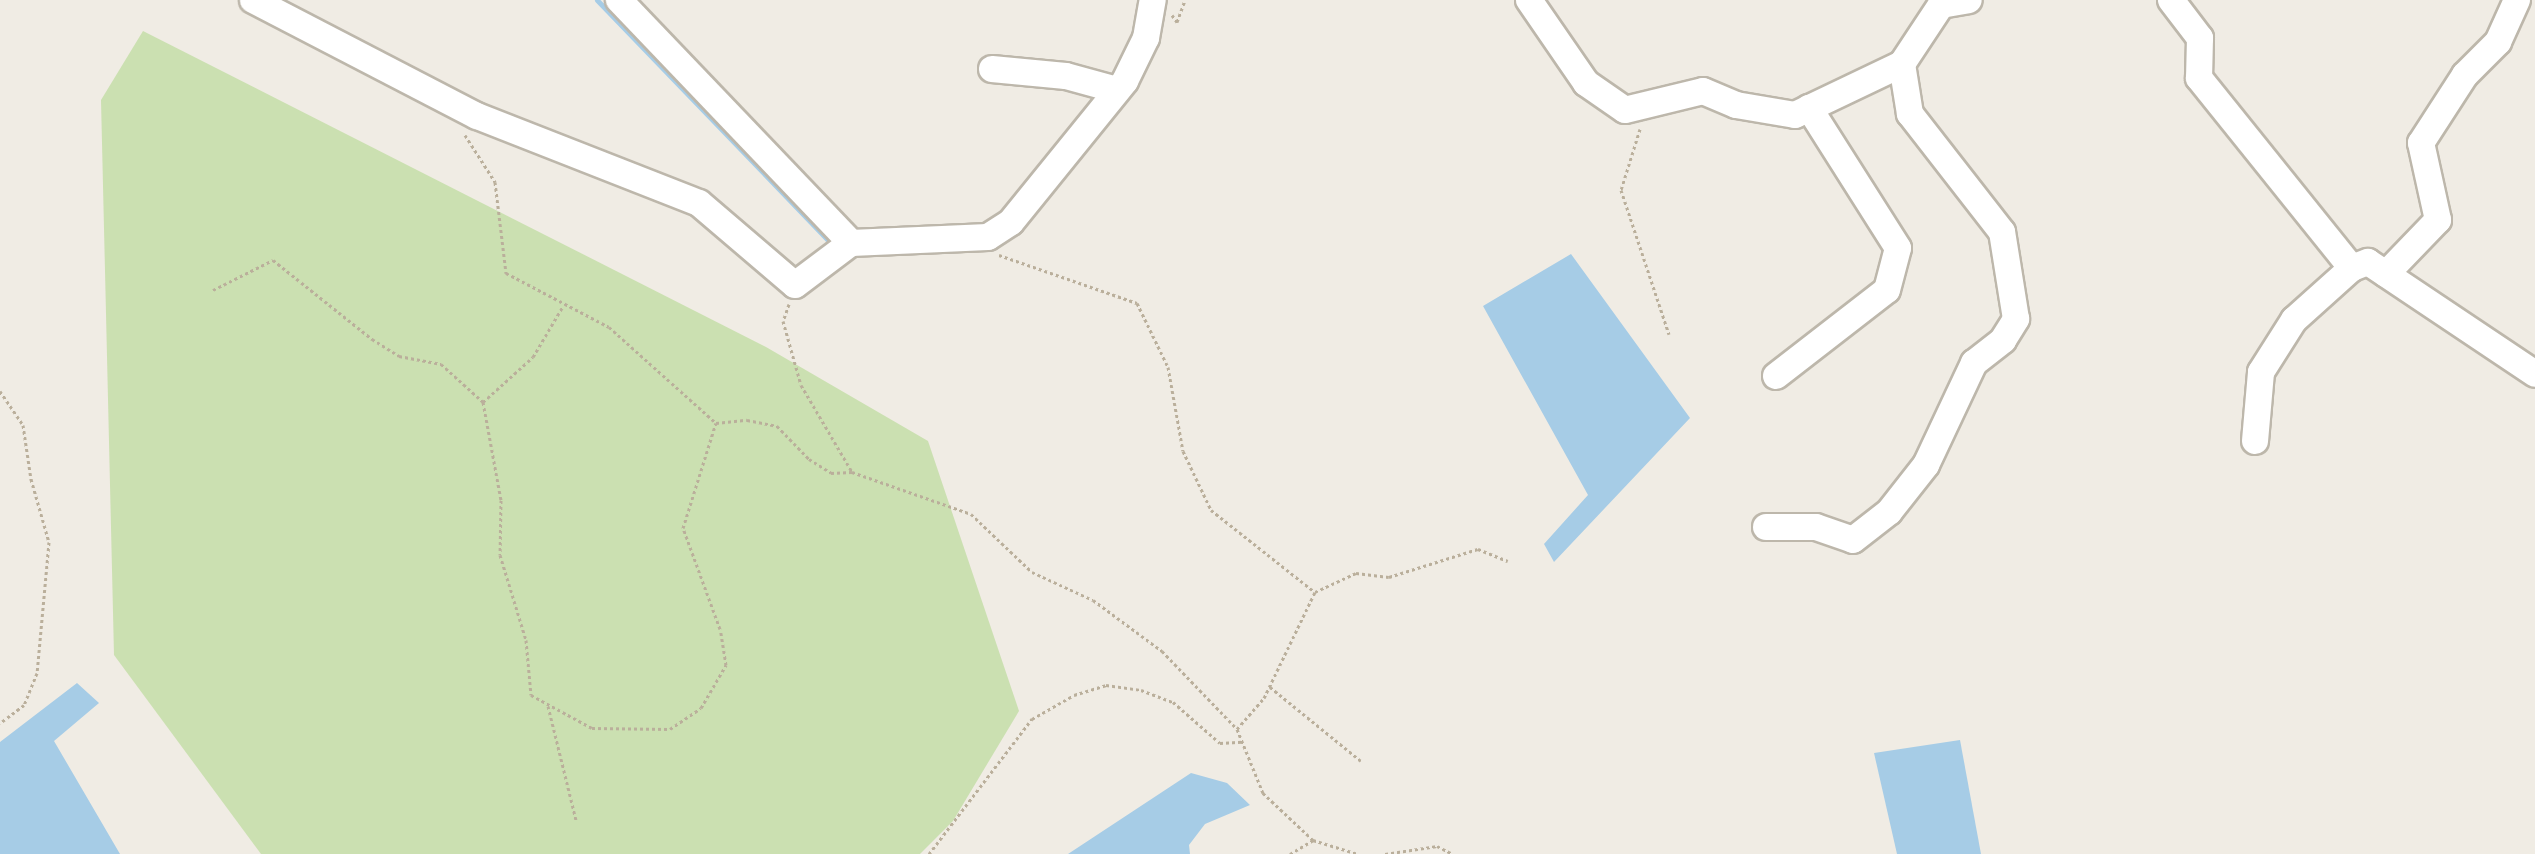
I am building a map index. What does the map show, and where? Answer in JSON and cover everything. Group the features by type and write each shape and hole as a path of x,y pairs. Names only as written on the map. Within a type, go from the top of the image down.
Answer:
{"street":[{"path":"252,0 477,116 699,203 795,285 851,243 988,237 1038,194 1117,90 1146,38 1153,0"},
{"path":"619,0 851,243"},
{"path":"1529,0 1586,84 1625,110 1703,91 1736,105 1795,115 1902,64 1938,2 1970,0"},
{"path":"2171,0 2200,38 2199,78 2352,268"},
{"path":"2386,274 2438,220 2421,143 2465,75 2498,42 2517,0"},
{"path":"1766,527 1816,527 1853,540 1889,512 1926,465 1974,363 2003,340 2016,318 2002,232 1910,114 1902,64"},
{"path":"992,69 1066,75 1117,90"},
{"path":"1776,376 1887,290 1898,248 1809,108"},
{"path":"2255,441 2262,372 2294,320 2352,268 2368,262 2535,374"}],"path":[{"path":"1640,106 1640,133 1621,190 1669,334"},
{"path":"477,116 462,129 495,182 506,273 563,306 609,327 716,423 747,420 777,426 809,459 831,473 852,472 972,514 1032,572 1094,600 1162,651 1237,729 1263,793 1313,840 1358,854"},
{"path":"992,252 1137,303 1167,367 1183,451 1211,510 1315,592"},
{"path":"213,290 273,260 372,339 399,356 441,364 483,402 501,500 500,555 526,640 531,695 592,728 670,729 701,708 726,664 720,629 683,528 716,423"},
{"path":"795,285 783,321 801,385 852,472"},
{"path":"483,402 533,357 563,306"},
{"path":"0,391 23,425 31,479 49,542 37,673 24,705 0,723"},
{"path":"1237,729 1270,687 1315,592 1356,573 1389,577 1478,549 1508,561"},
{"path":"930,854 1032,719 1074,695 1106,685 1142,690 1173,702 1221,743 1242,742"},
{"path":"1270,687 1361,761"},
{"path":"548,706 576,820"},
{"path":"1290,854 1313,840"},
{"path":"1385,854 1437,846 1453,854"}],"green space":[{"path":"143,31 766,347 928,441 1019,711 953,821 920,854 261,854 114,655 101,100"}],"water":[{"path":"1571,254 1690,418 1554,562 1544,544 1588,495 1483,306"},
{"path":"77,683 99,703 54,741 120,854 0,854 0,742"},
{"path":"1960,740 1981,854 1897,854 1874,753"},
{"path":"1191,773 1227,783 1250,805 1205,824 1189,845 1190,854 1068,854"}],"waterway":[{"path":"597,0 835,247"}]}
